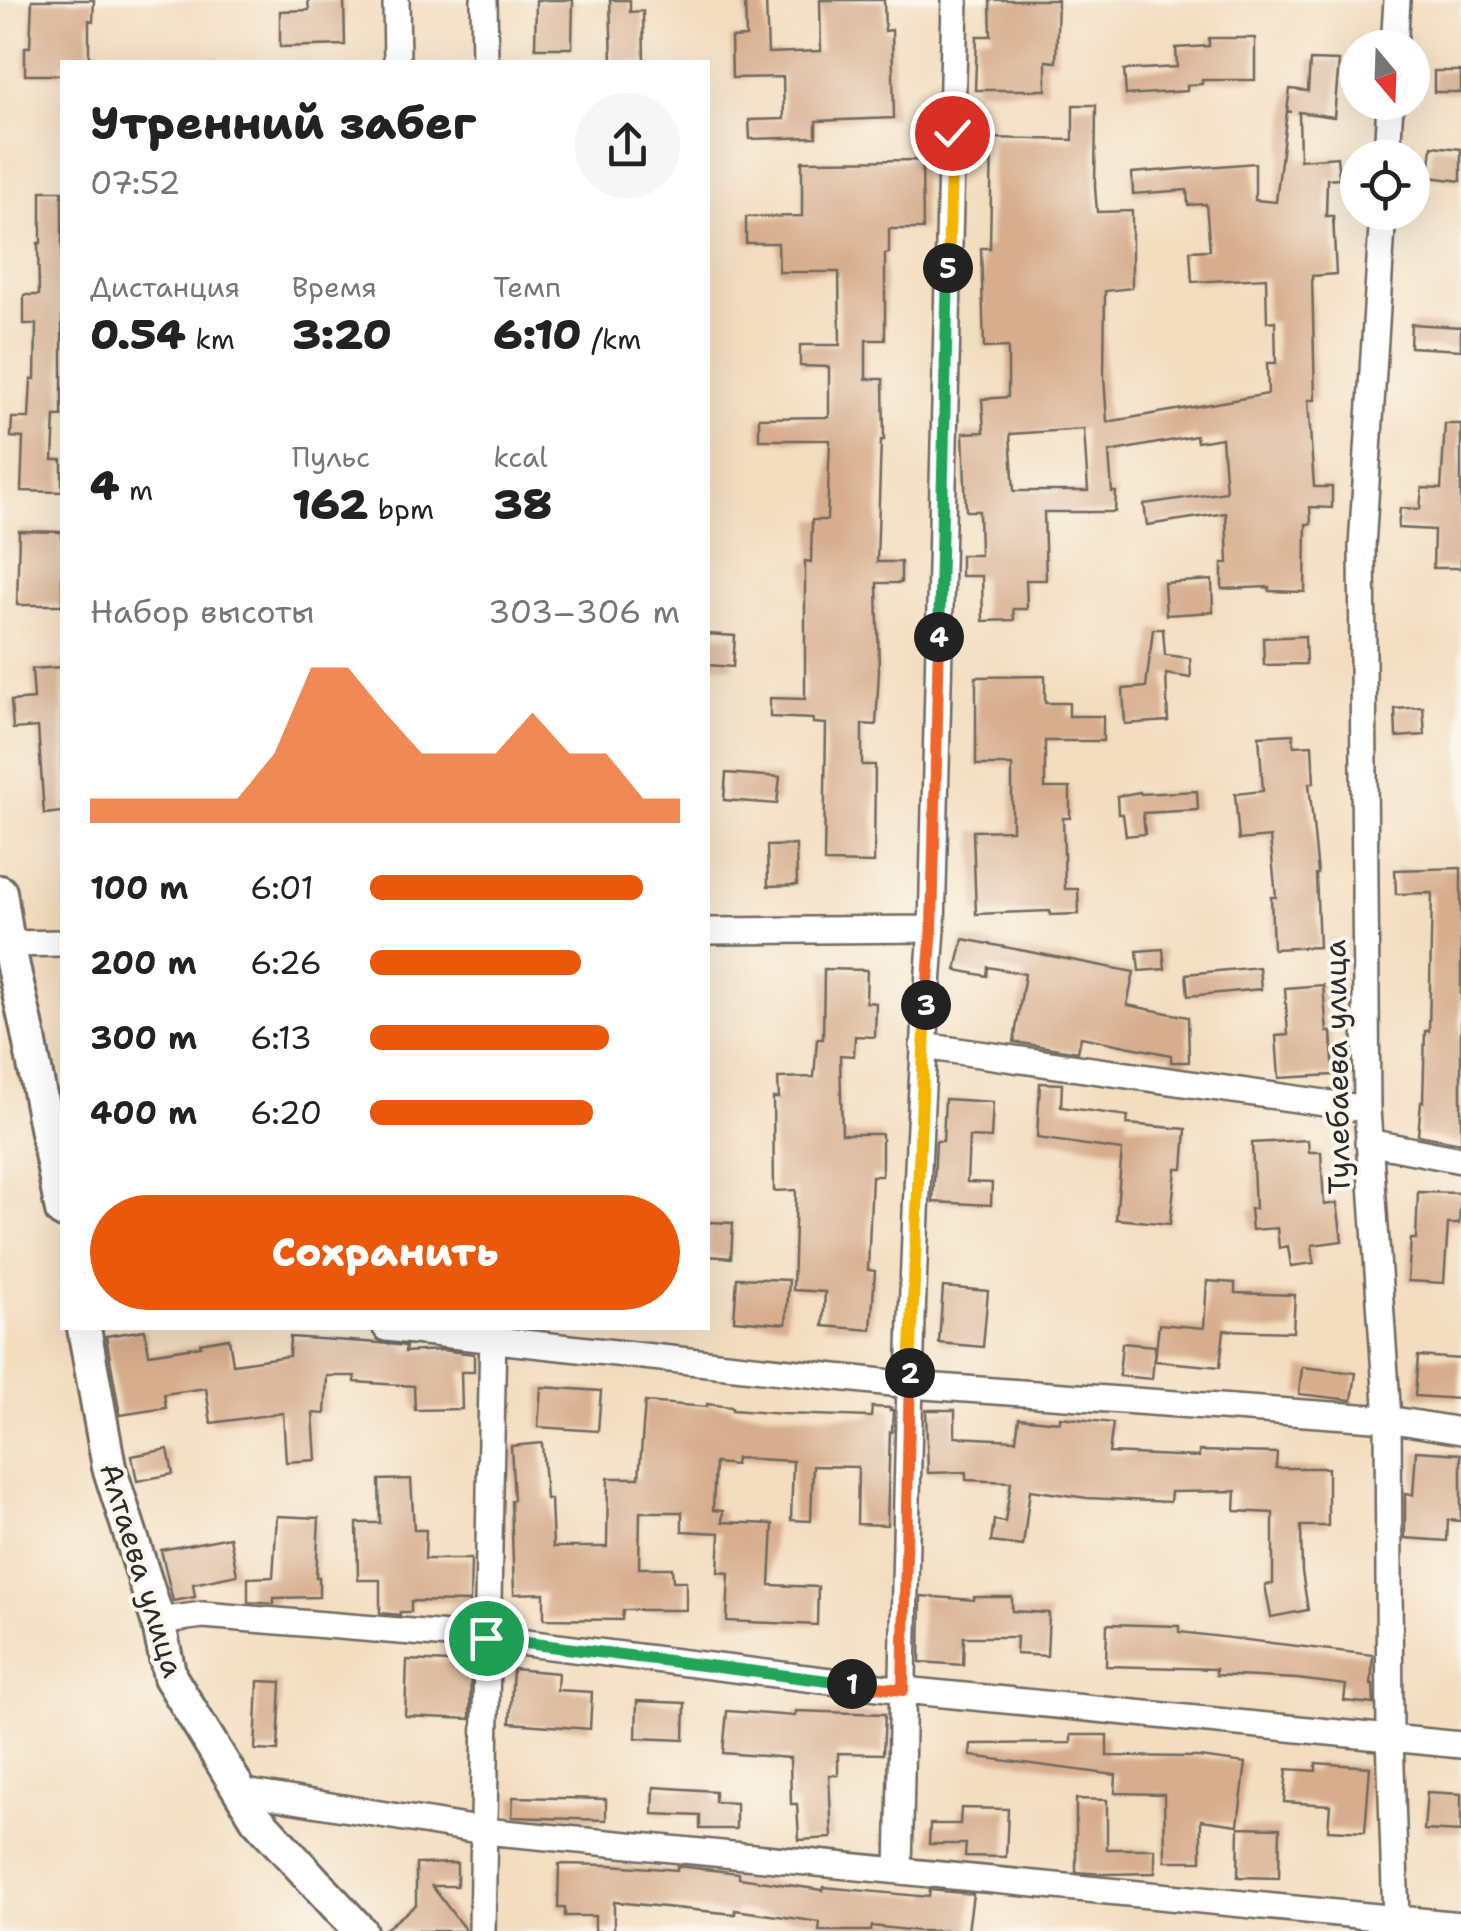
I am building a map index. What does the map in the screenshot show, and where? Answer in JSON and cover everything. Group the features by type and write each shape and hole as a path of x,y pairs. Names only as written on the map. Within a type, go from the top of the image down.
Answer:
{"main road":[{"path":"0,892 60,1201"},
{"name":"Алтаева улица","path":"84,1330 109,1467 158,1621 170,1677 256,1819 360,1931"}],"street":[{"path":"396,0 396,60"},
{"path":"484,0 485,60"},
{"path":"899,1871 910,1385 923,1046 932,929 955,0"},
{"path":"1395,30 1396,0"},
{"name":"Тулебаева улица","path":"1382,230 1362,547 1367,1109 1388,1419 1390,1736 1396,1919"},
{"path":"710,931 932,929"},
{"path":"8,944 60,943"},
{"path":"923,1046 1367,1109"},
{"path":"1368,1142 1461,1160"},
{"path":"429,1330 493,1333 910,1385 1388,1419 1461,1430"},
{"path":"482,1931 493,1333"},
{"path":"158,1621 203,1615 486,1638 903,1690 1461,1745"},
{"path":"239,1791 484,1831 1461,1926"}],"building":[{"path":"32,0 94,0 93,21 89,20 89,60 60,60 60,75 25,75 25,47 30,47"},
{"path":"308,0 344,0 345,45 280,47 280,11 309,10"},
{"path":"536,0 573,0 572,48 535,48"},
{"path":"610,0 630,0 630,12 643,11 644,60 612,60"},
{"path":"745,0 766,0 768,53 821,51 820,0 884,0 885,31 892,30 894,118 816,121 816,137 750,139 749,120 784,119 783,77 732,78 731,38 746,37"},
{"path":"990,0 1058,0 1056,62 1046,61 1046,90 975,90 977,36 991,36"},
{"path":"1209,38 1255,38 1255,80 1202,80 1202,84 1187,85 1187,91 1126,95 1124,70 1177,67 1176,48 1209,46"},
{"path":"1310,60 1339,61 1334,117 1299,112 1300,160 1337,157 1339,178 1327,179 1326,216 1333,216 1336,274 1312,276 1315,400 1308,400 1314,487 1332,487 1332,508 1310,507 1305,592 1269,591 1269,587 1222,589 1222,563 1228,563 1226,513 1147,525 1144,504 1226,492 1222,438 1197,442 1196,436 1109,452 1115,512 1044,512 1046,580 1026,580 1027,609 1013,609 1014,620 983,621 982,576 961,576 961,555 980,555 979,511 966,511 963,433 984,432 982,399 1008,397 1008,347 984,348 981,248 990,248 992,138 1073,140 1073,105 1096,105 1097,212 1132,211 1132,288 1105,291 1107,422 1268,394 1267,363 1276,363 1275,321 1267,322 1266,278 1192,282 1190,251 1210,250 1206,204 1188,205 1187,190 1133,194 1132,173 1255,163 1255,200 1276,202 1290,89 1308,91","holes":["1084,429 1088,491 1014,491 1010,434"]},
{"path":"1434,71 1461,71 1461,92 1434,92"},
{"path":"1432,146 1461,149 1461,181 1430,177"},
{"path":"922,160 923,229 889,229 889,253 885,254 885,340 866,340 866,379 883,379 877,562 901,562 901,583 877,583 876,725 862,724 862,765 875,765 874,863 824,862 826,724 813,723 813,719 770,717 770,698 805,699 805,561 811,562 812,520 827,520 830,440 759,440 759,418 829,417 829,367 800,366 800,345 840,345 839,272 779,272 778,243 746,243 746,217 802,216 802,161"},
{"path":"41,191 60,191 60,416 55,416 53,460 60,460 60,492 21,491 23,438 11,437 12,418 29,418 31,379 35,379 36,324 24,324 24,295 39,295"},
{"path":"1411,324 1461,327 1461,350 1410,347"},
{"path":"1445,424 1461,424 1461,568 1433,568 1434,530 1398,528 1400,508 1420,509 1422,488 1441,489"},
{"path":"19,531 60,532 60,605 17,605"},
{"path":"1212,580 1213,612 1166,615 1164,583"},
{"path":"1153,629 1163,629 1165,655 1190,658 1191,678 1166,674 1168,721 1125,724 1123,689 1146,687"},
{"path":"710,634 735,636 733,667 710,665"},
{"path":"1305,636 1306,664 1264,665 1263,638"},
{"path":"60,667 60,812 44,814 38,727 13,729 11,701 34,699 32,669"},
{"path":"1045,676 1045,703 1069,703 1069,716 1103,716 1103,741 1045,741 1045,788 1070,788 1070,818 1063,818 1065,889 1078,889 1079,914 976,914 973,831 1012,830 1012,765 976,765 976,677"},
{"path":"1423,707 1425,735 1396,737 1395,709"},
{"path":"1293,734 1294,746 1312,745 1314,783 1309,783 1318,874 1319,947 1273,949 1271,897 1276,897 1270,837 1239,840 1235,794 1263,791 1259,736"},
{"path":"726,773 780,777 777,804 724,800"},
{"path":"1197,791 1198,810 1143,813 1145,834 1126,836 1117,796"},
{"path":"796,845 797,885 768,886 767,846"},
{"path":"1461,868 1461,1143 1418,1135 1425,1031 1429,1031 1432,893 1396,894 1395,870"},
{"path":"963,939 1134,972 1127,1005 1188,1017 1189,1062 1171,1062 1171,1055 1081,1037 1078,1052 1014,1042 1025,974 988,967 987,976 956,970"},
{"path":"1163,949 1165,969 1139,971 1137,951"},
{"path":"1259,967 1261,989 1188,996 1186,974"},
{"path":"824,969 867,970 866,1002 876,1003 875,1037 855,1036 854,1056 840,1055 842,1134 882,1134 882,1176 872,1176 868,1270 875,1271 871,1330 823,1326 825,1292 793,1290 796,1190 774,1191 773,1098 779,1098 778,1078 814,1077 817,1039 823,1039"},
{"path":"1323,985 1334,1075 1279,1078 1276,1036 1288,1035 1285,988"},
{"path":"1040,1083 1062,1084 1061,1107 1128,1116 1127,1124 1186,1129 1183,1169 1176,1169 1170,1224 1116,1219 1122,1150 1037,1138"},
{"path":"945,1099 993,1102 991,1138 969,1137 967,1182 992,1183 991,1205 933,1202 936,1141 943,1141"},
{"path":"1308,1140 1309,1152 1321,1152 1324,1205 1337,1203 1342,1241 1312,1245 1314,1263 1291,1266 1288,1246 1279,1248 1277,1228 1252,1230 1252,1143"},
{"path":"1418,1192 1461,1193 1459,1224 1448,1224 1444,1283 1408,1281 1411,1239 1416,1239"},
{"path":"710,1222 733,1223 731,1258 710,1256"},
{"path":"737,1278 789,1280 786,1324 734,1320"},
{"path":"1207,1281 1235,1283 1235,1293 1295,1295 1293,1332 1224,1330 1220,1367 1155,1361 1159,1324 1204,1328"},
{"path":"943,1287 988,1291 983,1347 939,1343"},
{"path":"145,1330 149,1354 229,1338 233,1364 289,1356 290,1337 406,1346 405,1352 442,1350 474,1354 474,1372 461,1372 462,1409 415,1410 414,1386 355,1382 355,1376 327,1376 325,1414 313,1413 316,1460 286,1462 283,1413 211,1423 206,1388 164,1394 166,1408 120,1415 106,1336"},
{"path":"1122,1343 1155,1346 1152,1379 1119,1376"},
{"path":"1418,1356 1461,1359 1459,1399 1415,1396"},
{"path":"1302,1367 1356,1373 1352,1400 1299,1394"},
{"path":"541,1387 601,1391 598,1431 538,1427"},
{"path":"645,1402 871,1417 872,1407 893,1410 887,1525 857,1524 858,1467 813,1466 811,1521 791,1520 793,1461 736,1458 735,1465 715,1463 713,1510 723,1511 722,1522 773,1524 770,1585 818,1587 817,1625 727,1621 729,1573 718,1572 720,1533 682,1531 682,1512 640,1512 639,1568 672,1568 673,1581 686,1581 686,1610 623,1610 622,1620 544,1619 544,1593 514,1594 511,1446 542,1443 546,1499 551,1499 553,1547 607,1547 608,1478 639,1478"},
{"path":"926,1410 955,1410 955,1437 1016,1440 1019,1418 1060,1422 1060,1417 1113,1423 1109,1453 1199,1457 1199,1451 1277,1453 1276,1468 1328,1468 1328,1526 1301,1526 1308,1610 1271,1617 1265,1585 1273,1584 1273,1513 1235,1511 1236,1491 1171,1492 1170,1502 1087,1498 1030,1490 1023,1546 991,1542 994,1520 1005,1522 1011,1482 966,1480 966,1472 928,1473"},
{"path":"168,1449 173,1474 137,1481 132,1456"},
{"path":"1416,1451 1461,1454 1461,1521 1448,1520 1447,1541 1405,1538 1405,1494 1413,1495"},
{"path":"411,1479 414,1530 426,1530 425,1559 471,1559 470,1602 411,1601 411,1612 380,1613 380,1580 358,1580 357,1523 380,1523 379,1480"},
{"path":"277,1516 319,1518 319,1597 274,1598 274,1604 248,1602 248,1578 273,1577"},
{"path":"230,1537 237,1575 193,1584 195,1597 173,1601 161,1550"},
{"path":"921,1596 974,1600 1012,1597 1012,1611 1049,1613 1047,1656 1016,1654 1017,1637 964,1637 963,1665 920,1662"},
{"path":"1107,1624 1179,1626 1179,1632 1373,1655 1374,1704 1344,1701 1346,1685 1216,1675 1216,1669 1106,1666"},
{"path":"407,1660 471,1663 470,1719 405,1716"},
{"path":"513,1669 558,1673 557,1690 592,1692 590,1729 510,1723"},
{"path":"258,1681 281,1682 278,1751 255,1750"},
{"path":"637,1701 685,1703 684,1740 636,1738"},
{"path":"727,1711 795,1716 796,1711 885,1714 883,1754 838,1753 838,1775 829,1775 832,1838 799,1840 797,1804 791,1804 790,1758 723,1753"},
{"path":"1071,1735 1107,1735 1107,1756 1199,1757 1246,1763 1238,1825 1201,1820 1201,1861 1165,1861 1164,1794 1115,1793 1116,1775 970,1756 971,1744 1071,1743"},
{"path":"1316,1763 1370,1767 1365,1832 1328,1830 1330,1805 1284,1802 1287,1769 1316,1771"},
{"path":"654,1787 715,1791 715,1802 736,1803 736,1829 700,1829 700,1816 653,1814"},
{"path":"1427,1792 1461,1794 1461,1832 1424,1830"},
{"path":"513,1797 606,1799 606,1820 512,1817"},
{"path":"1076,1799 1107,1800 1107,1849 1155,1849 1155,1873 1076,1872"},
{"path":"961,1808 1008,1809 1006,1857 965,1856 966,1844 929,1844 930,1824 960,1824"},
{"path":"1239,1827 1280,1828 1279,1878 1238,1877"},
{"path":"457,1863 457,1886 432,1886 466,1931 383,1931 416,1905 416,1864"},
{"path":"559,1864 677,1870 677,1866 739,1873 739,1878 823,1890 824,1887 929,1897 930,1890 973,1894 968,1931 872,1926 871,1931 819,1931 820,1922 735,1910 735,1914 614,1902 614,1931 595,1931 595,1916 565,1916 565,1908 558,1908"}],"route":[{"path":"486,1638 903,1690 910,1385 923,1046 932,929 952,133"}]}
